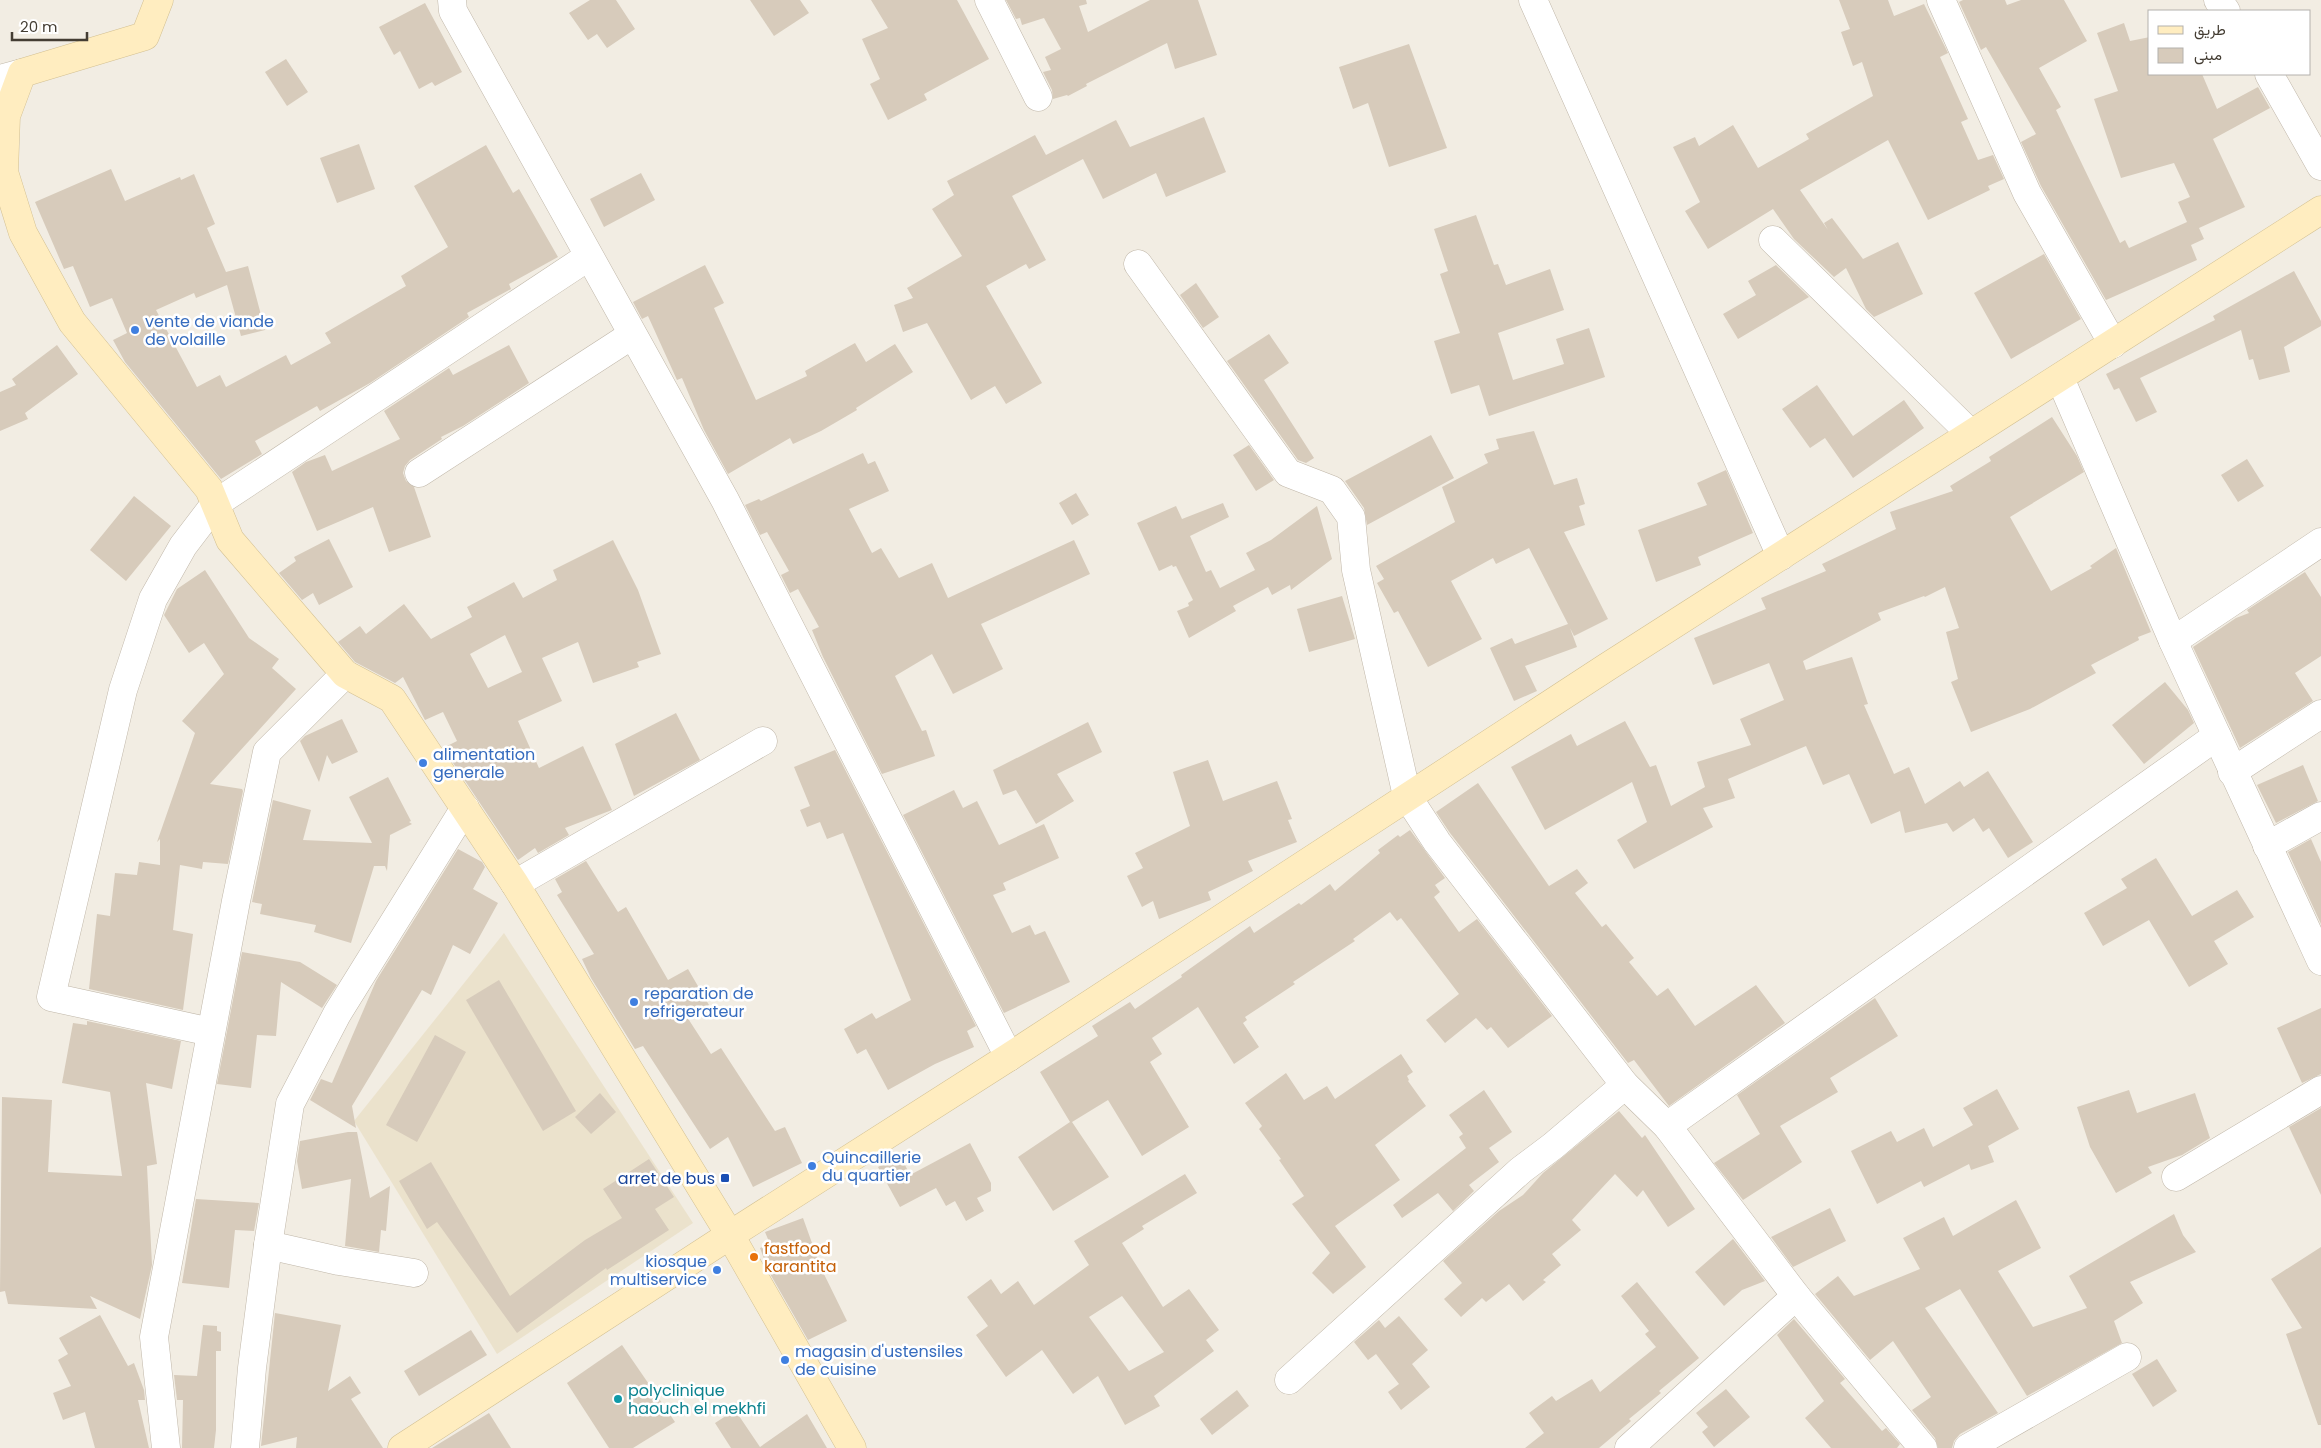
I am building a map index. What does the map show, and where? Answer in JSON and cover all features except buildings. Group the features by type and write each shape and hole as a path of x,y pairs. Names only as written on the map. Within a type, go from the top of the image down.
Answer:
{"street":[{"path":"158,0 145,36 11,76 6,116 4,172 23,233 72,322 209,489 230,540 345,674 392,699 515,884 730,1235 852,1448"},
{"path":"452,0 452,11 725,500 1009,1057"},
{"path":"988,0 1038,97"},
{"path":"1533,0 1781,556"},
{"path":"1941,0 2027,193 2113,344"},
{"path":"2271,75 2321,166"},
{"path":"402,1448 1009,1057 1407,796 2321,210"},
{"path":"1772,240 1971,434"},
{"path":"212,1032 51,997 123,690 153,599 183,546 215,504 588,257"},
{"path":"1138,264 1288,473 1332,490 1351,517 1356,570 1407,796 1437,842 1625,1085 1667,1126 1796,1296 1919,1447"},
{"path":"419,473 632,335"},
{"path":"2060,378 2173,641 2321,961"},
{"path":"2173,641 2321,542"},
{"path":"166,1448 154,1337 267,752 345,674"},
{"path":"2232,772 2321,714"},
{"path":"1667,1126 2216,736"},
{"path":"515,884 763,741"},
{"path":"246,1448 252,1368 268,1245 290,1104 336,1014 465,808"},
{"path":"2267,846 2321,816"},
{"path":"1289,1380 1521,1170 1553,1146 1625,1085"},
{"path":"2176,1177 2321,1090"},
{"path":"268,1245 339,1261 414,1273"},
{"path":"1629,1448 1796,1296"},
{"path":"1968,1448 2127,1357"}],"shaded area":[{"path":"504,933 693,1223 497,1354 354,1121"}],"place":[{"name":"vente de viande de volaille","path":"135,330"},
{"name":"alimentation generale","path":"423,763"},
{"name":"reparation de refrigerateur","path":"634,1002"},
{"name":"Quincaillerie du quartier","path":"812,1166"},
{"name":"arret de bus","path":"725,1178"},
{"name":"fastfood karantita","path":"754,1257"},
{"name":"kiosque multiservice","path":"717,1270"},
{"name":"magasin d'ustensiles de cuisine","path":"785,1360"},
{"name":"polyclinique haouch el mekhfi","path":"618,1399"}]}
